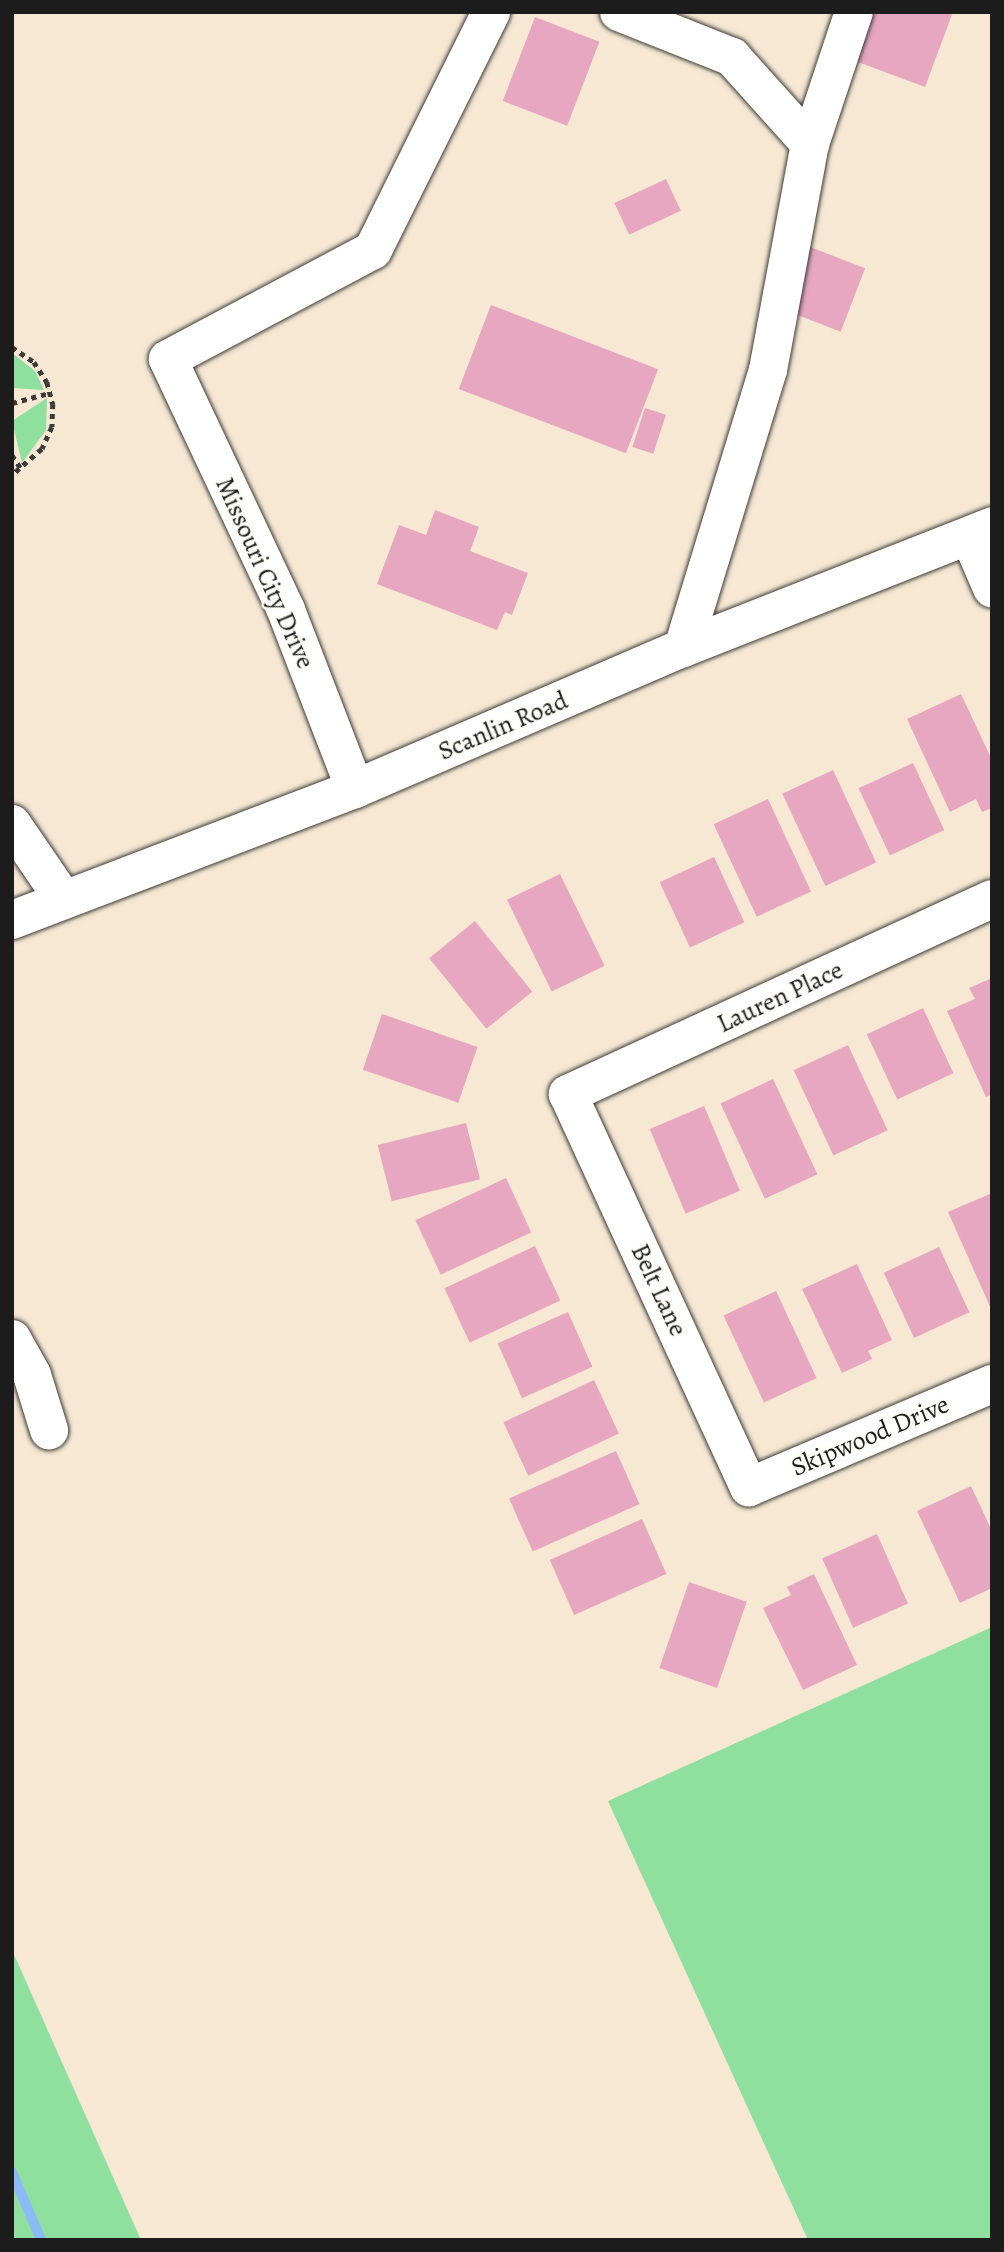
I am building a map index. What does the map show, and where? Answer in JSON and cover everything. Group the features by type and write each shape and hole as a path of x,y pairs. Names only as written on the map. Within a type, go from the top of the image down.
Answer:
{"street":[{"name":"Missouri City Drive","path":"355,789 286,610 168,359 373,250 491,12"},
{"path":"619,12 732,57 810,144"},
{"path":"683,648 768,370 810,144 854,12"},
{"path":"981,531 992,588"},
{"name":"Scanlin Road","path":"12,920 355,789 683,648 981,531"},
{"path":"12,824 64,900"},
{"name":"Lauren Place","path":"568,1094 992,899"},
{"name":"Belt Lane","path":"568,1094 749,1487"},
{"path":"12,1339 32,1375 49,1430"},
{"name":"Skipwood Drive","path":"749,1487 992,1384"}],"path":[{"path":"12,347 34,362 50,393 52,428 42,449 22,470 12,475"},
{"path":"12,404 50,393"},
{"path":"12,455 22,470"}],"green space":[{"path":"12,353 35,371 44,390 12,388"},
{"path":"47,398 46,430 22,463 12,421"},
{"path":"992,1627 992,2240 808,2240 608,1801"},
{"path":"12,1950 141,2240 12,2240"}],"building":[{"path":"864,12 953,12 925,87 847,58"},
{"path":"535,17 599,42 567,126 503,101"},
{"path":"666,179 681,211 629,235 614,203"},
{"path":"810,247 865,268 841,332 786,310"},
{"path":"491,305 658,369 626,453 459,389"},
{"path":"645,408 666,415 653,454 632,447"},
{"path":"435,510 479,527 470,551 528,573 512,615 505,612 497,630 377,584 399,525 426,535"},
{"path":"961,694 992,760 992,808 982,812 976,799 950,812 907,719"},
{"path":"913,763 944,830 890,855 859,788"},
{"path":"833,770 876,862 825,886 782,794"},
{"path":"768,799 811,891 757,917 714,824"},
{"path":"714,857 744,922 690,948 660,882"},
{"path":"560,874 605,966 552,992 507,900"},
{"path":"475,921 532,992 486,1029 429,958"},
{"path":"992,978 992,1094 986,1097 947,1011 975,999 969,988"},
{"path":"923,1008 953,1073 897,1099 867,1034"},
{"path":"382,1014 477,1047 458,1103 363,1070"},
{"path":"848,1045 888,1130 833,1156 794,1070"},
{"path":"773,1079 817,1174 765,1199 720,1104"},
{"path":"704,1106 740,1191 686,1214 650,1129"},
{"path":"466,1123 480,1179 392,1201 378,1145"},
{"path":"506,1178 531,1232 441,1275 415,1220"},
{"path":"992,1193 992,1311 948,1212"},
{"path":"535,1246 560,1300 470,1343 444,1288"},
{"path":"939,1247 969,1312 914,1338 884,1273"},
{"path":"857,1264 892,1340 868,1351 872,1359 842,1373 802,1289"},
{"path":"776,1291 817,1378 764,1403 723,1316"},
{"path":"568,1312 592,1367 522,1398 498,1343"},
{"path":"594,1380 619,1433 528,1476 503,1422"},
{"path":"616,1451 640,1504 533,1552 509,1499"},
{"path":"971,1486 992,1531 992,1588 960,1603 917,1511"},
{"path":"642,1519 666,1574 574,1615 550,1560"},
{"path":"877,1534 908,1603 853,1628 822,1558"},
{"path":"814,1574 857,1665 803,1690 763,1608 791,1595 787,1587"},
{"path":"689,1582 747,1602 717,1688 659,1668"}],"waterway":[{"path":"12,2172 41,2240"}]}
